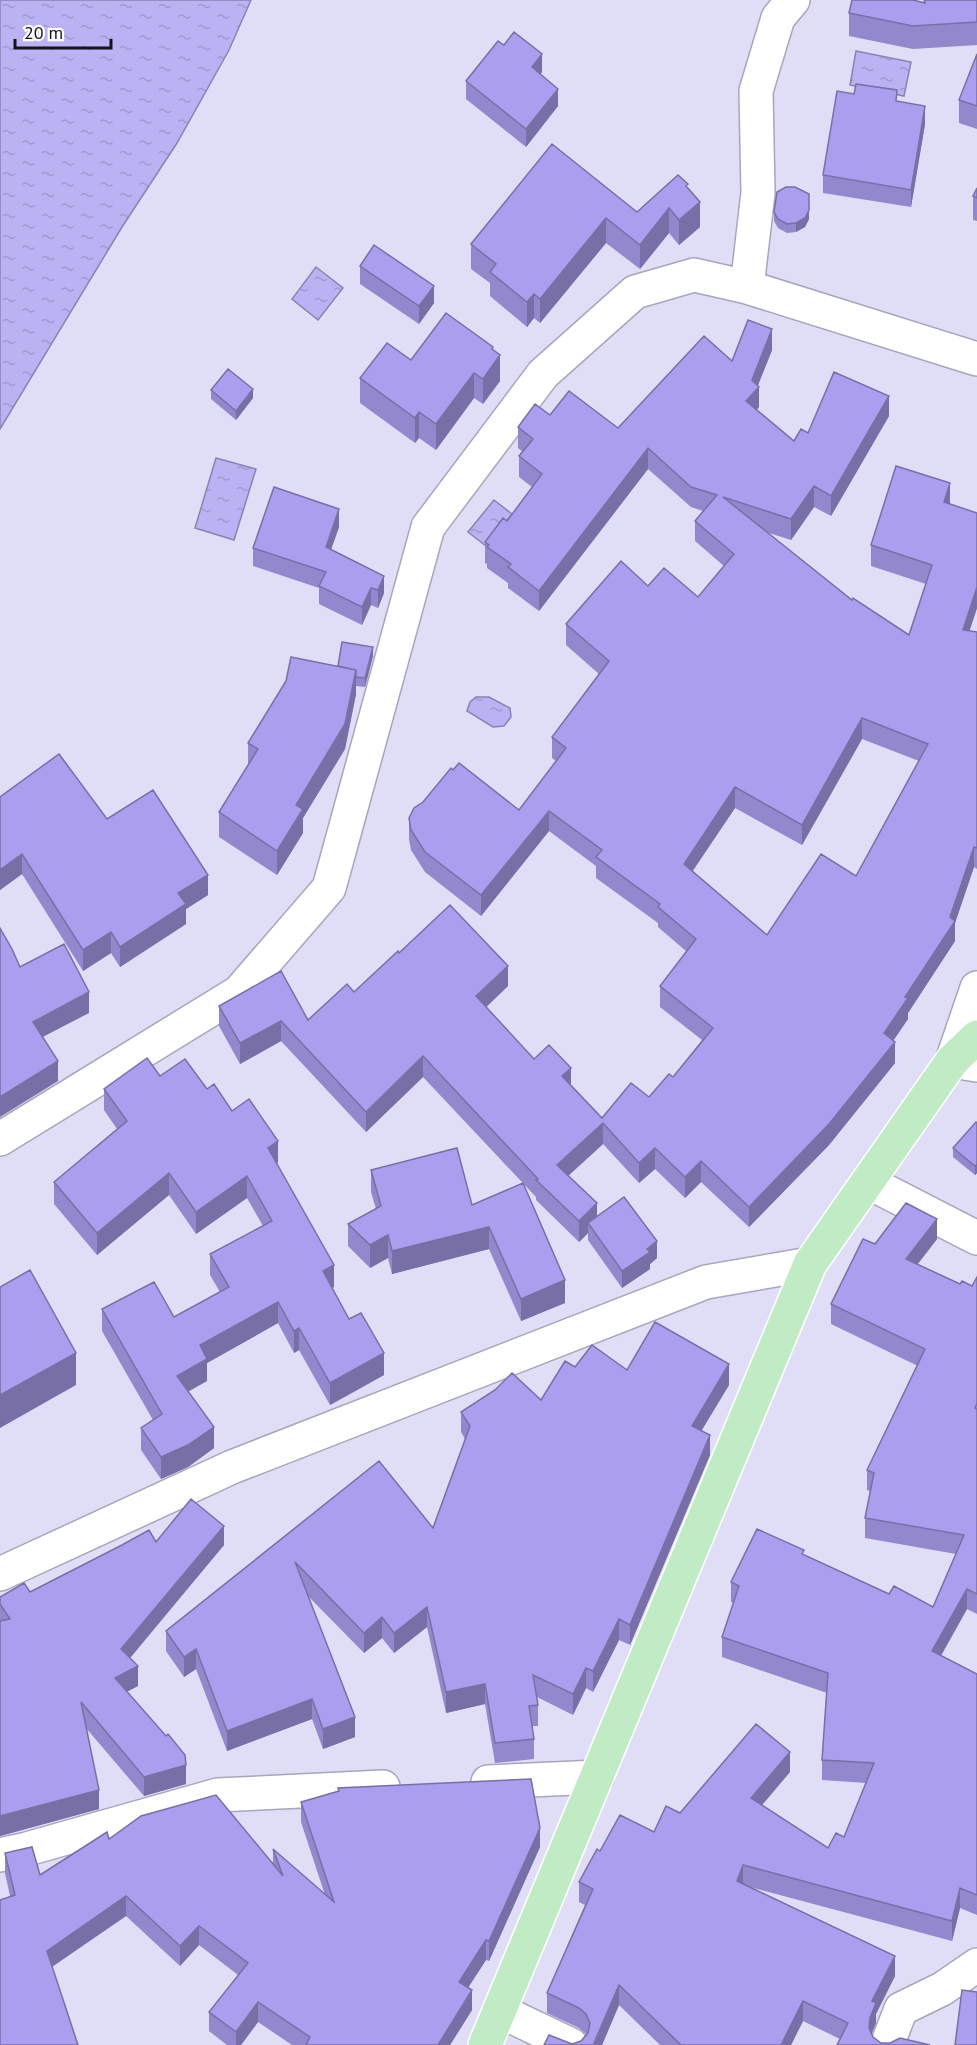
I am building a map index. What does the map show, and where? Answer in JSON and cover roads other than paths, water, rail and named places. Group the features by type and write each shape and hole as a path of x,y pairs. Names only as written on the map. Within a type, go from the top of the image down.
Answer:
{"main road":[{"path":"485,2045 810,1264 868,1182 965,1063 977,1037"}],"street":[{"path":"747,287 758,194 756,91 778,18 793,0"},
{"path":"0,1139 239,992 329,888 428,527 543,374 634,292 694,275 747,287 977,359"},
{"path":"965,1063 977,988"},
{"path":"868,1182 977,1238"},
{"path":"0,1574 232,1467 695,1286 706,1282 810,1264"},
{"path":"455,1784 597,1777"},
{"path":"0,1855 218,1795 408,1786"},
{"path":"887,2045 900,2009 942,1989 977,1965"},
{"path":"500,2011 571,2045"}],"water":[{"path":"0,0 251,0 229,50 177,143 122,227 0,429"},
{"path":"856,51 911,62 904,96 850,85"},
{"path":"316,267 343,288 318,320 292,299"},
{"path":"216,458 256,469 234,540 195,528"},
{"path":"494,500 512,514 486,546 468,532"},
{"path":"476,697 489,697 510,708 511,717 504,726 493,727 467,711 470,702"}]}
